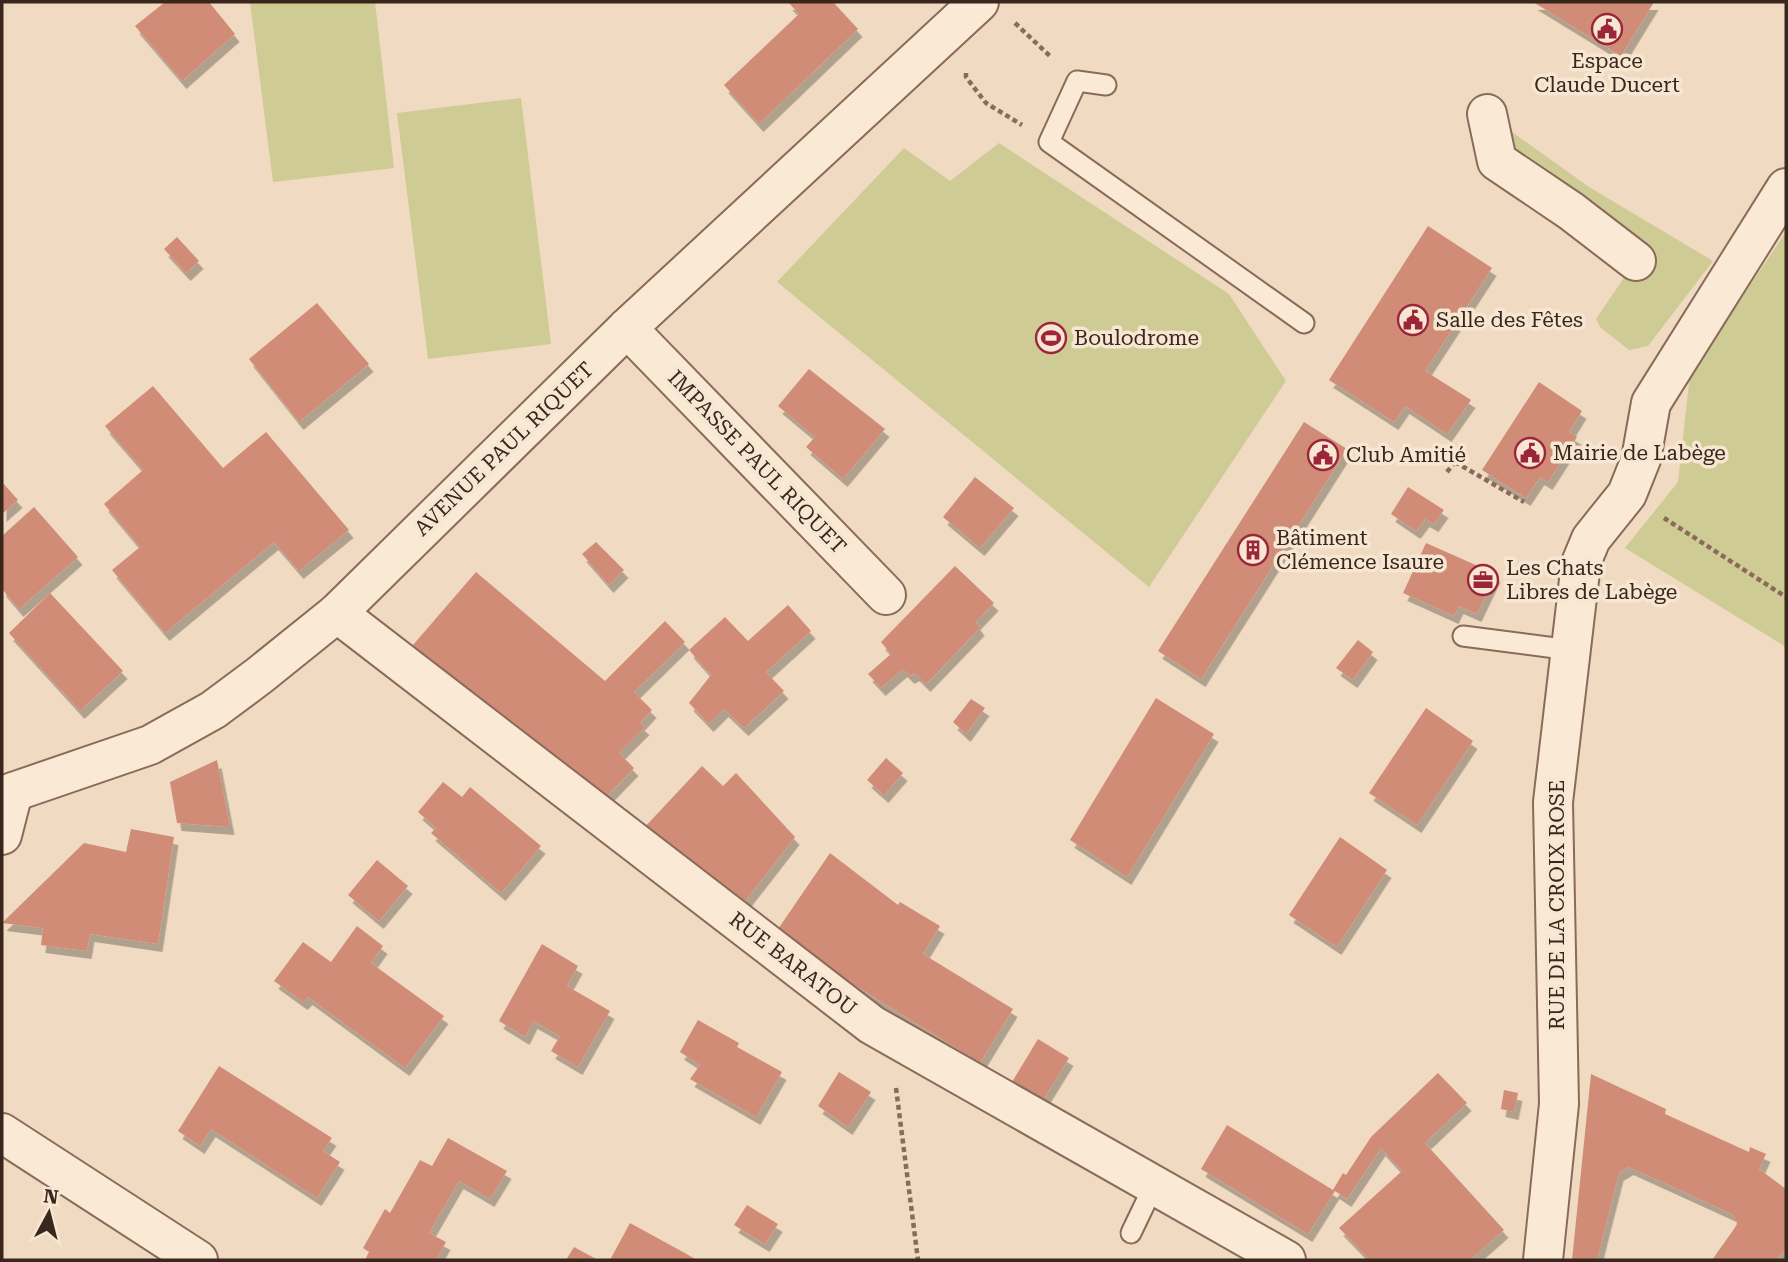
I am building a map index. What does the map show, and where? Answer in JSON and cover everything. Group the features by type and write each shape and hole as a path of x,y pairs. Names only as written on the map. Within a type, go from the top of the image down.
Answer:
{"street":[{"name":"AVENUE PAUL RIQUET","path":"2,835 7,786 150,745 213,710 337,613 627,328 964,7"},
{"path":"1487,114 1497,161 1571,211 1636,261"},
{"name":"RUE DE LA CROIX ROSE","path":"1543,1260 1559,1104 1553,802 1581,563 1591,539 1627,494 1641,459 1651,403 1786,188"},
{"name":"IMPASSE PAUL RIQUET","path":"627,328 886,595"},
{"name":"RUE BARATOU","path":"337,613 872,1025 1286,1260"},
{"path":"2,1133 198,1260"}],"lane":[{"path":"1106,85 1077,81 1049,142 1304,323"},
{"path":"1463,636 1571,650"},
{"path":"1130,1233 1154,1185"}],"path":[{"path":"1013,21 1077,81"},
{"path":"966,65 966,77 986,103 1049,142"},
{"path":"1447,472 1457,459 1524,502"},
{"path":"1706,545 1786,597"},
{"path":"889,1035 918,1260"}],"shaded area":[{"path":"250,2 375,2 394,168 273,182"},
{"path":"521,98 551,344 428,359 397,113"},
{"path":"1487,114 1589,187 1713,261 1648,346 1629,350 1600,327 1596,319 1636,260 1497,161"},
{"name":"Boulodrome","path":"999,143 1229,294 1286,381 1149,587 777,282 904,148 950,181"},
{"path":"1786,232 1786,647 1625,548 1678,482 1690,374"}],"building":[{"path":"165,2 209,2 235,34 182,81 135,26"},
{"path":"788,2 833,2 858,29 759,124 724,85 799,14"},
{"name":"Espace Claude Ducert","path":"1533,2 1654,2 1621,56"},
{"name":"Salle des Fêtes","path":"1428,226 1492,268 1425,371 1471,400 1447,434 1405,406 1394,422 1329,380"},
{"path":"177,237 199,261 186,273 164,249"},
{"path":"317,303 369,364 299,422 249,359"},
{"path":"809,369 885,429 843,479 806,447 815,437 778,406"},
{"name":"Mairie de Labège","path":"1539,382 1582,411 1569,432 1577,437 1548,482 1540,477 1526,498 1482,470"},
{"path":"153,386 223,468 266,432 349,530 299,571 274,542 165,633 112,570 140,547 104,504 143,470 105,426"},
{"name":"Bâtiment Clémence Isaure","path":"1304,422 1347,449 1201,679 1158,651"},
{"path":"975,477 1014,508 980,548 943,517"},
{"path":"2,482 18,500 2,514"},
{"path":"1408,487 1444,510 1434,524 1425,519 1416,531 1391,514"},
{"path":"34,507 78,557 19,609 2,589 2,536"},
{"path":"596,542 624,570 609,585 582,554"},
{"path":"1426,543 1496,574 1477,614 1459,606 1454,616 1403,593"},
{"path":"955,566 994,603 976,622 980,628 926,684 915,673 910,676 903,669 881,688 868,674 891,654 881,642"},
{"path":"476,572 605,681 665,621 685,642 634,692 652,710 640,723 645,727 619,753 634,768 600,803 413,645"},
{"path":"50,593 123,671 80,711 9,633"},
{"path":"788,605 811,631 766,672 784,691 744,728 724,709 709,724 689,703 711,675 689,650 725,617 748,641"},
{"path":"1358,640 1373,652 1353,680 1336,668"},
{"path":"1156,698 1214,734 1127,877 1070,840"},
{"path":"971,699 985,708 966,734 953,722"},
{"path":"1426,708 1473,741 1417,825 1369,793"},
{"path":"886,758 903,773 884,795 867,780"},
{"path":"217,760 230,827 177,823 170,782"},
{"path":"702,766 723,786 736,773 795,837 739,909 642,830"},
{"path":"443,782 462,797 470,787 541,846 501,893 431,833 436,828 418,812"},
{"path":"131,829 174,837 158,944 90,934 87,951 41,945 43,928 2,923 84,843 126,852"},
{"path":"1340,837 1387,870 1337,947 1289,915"},
{"path":"830,853 898,905 900,902 940,926 923,954 1013,1009 980,1063 774,935"},
{"path":"377,860 408,886 379,921 348,895"},
{"path":"357,926 383,946 371,963 444,1016 405,1068 308,997 303,1002 274,981 303,942 331,962"},
{"path":"542,944 578,966 567,986 610,1011 578,1067 551,1051 560,1036 533,1021 525,1037 499,1021"},
{"path":"698,1020 739,1043 737,1047 782,1072 756,1117 690,1079 700,1065 680,1052"},
{"path":"1038,1039 1069,1058 1043,1100 1012,1082"},
{"path":"219,1066 332,1138 323,1151 340,1162 317,1198 211,1129 200,1146 178,1131"},
{"path":"839,1072 871,1092 848,1127 818,1106"},
{"path":"1438,1073 1467,1103 1425,1143 1504,1230 1470,1260 1370,1260 1339,1228 1402,1171 1381,1148 1347,1199 1335,1191 1308,1234 1201,1169 1227,1125 1333,1190 1371,1137"},
{"path":"1591,1074 1666,1109 1665,1114 1749,1152 1750,1147 1766,1154 1759,1169 1786,1189 1786,1249 1776,1260 1712,1260 1737,1224 1732,1214 1629,1167 1619,1173 1597,1260 1572,1260"},
{"path":"1504,1090 1518,1093 1514,1112 1501,1109"},
{"path":"448,1138 507,1171 490,1199 459,1181 429,1233 446,1242 436,1260 365,1260 369,1252 363,1248 385,1209 390,1213 420,1160 432,1166"},
{"path":"747,1205 778,1224 765,1244 734,1225"},
{"path":"630,1223 683,1252 697,1260 610,1260"},
{"path":"574,1247 598,1260 566,1260"}],"place":[{"name":"Espace Claude Ducert","path":"1607,29"},
{"name":"Salle des Fêtes","path":"1413,320"},
{"name":"Boulodrome","path":"1051,338"},
{"name":"Mairie de Labège","path":"1530,453"},
{"name":"Club Amitié","path":"1323,455"},
{"name":"Bâtiment Clémence Isaure","path":"1253,550"},
{"name":"Les Chats Libres de Labège","path":"1483,580"}]}
